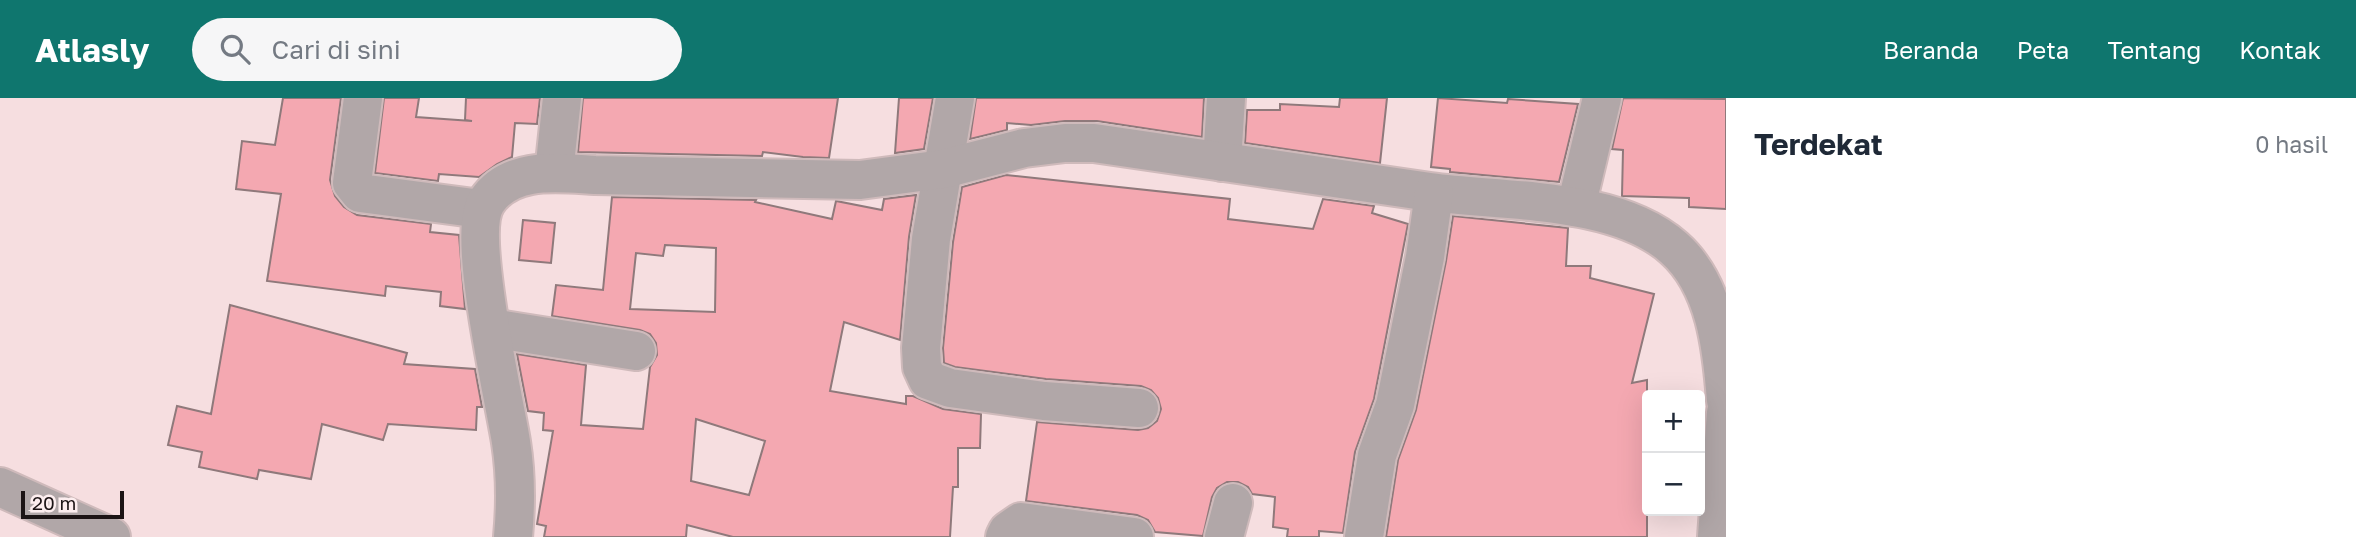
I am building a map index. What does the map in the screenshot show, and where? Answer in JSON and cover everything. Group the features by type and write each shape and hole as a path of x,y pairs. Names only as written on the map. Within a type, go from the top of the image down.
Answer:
{"street":[{"path":"363,98 352,183 355,189 360,192 481,209"},
{"path":"554,173 562,98"},
{"path":"954,98 932,239 921,348 922,367 928,380 950,388 1044,401 1139,408"},
{"path":"1222,162 1226,98"},
{"path":"1576,207 1602,98"},
{"path":"513,537 516,481 478,232 481,209 488,198 507,183 530,175 554,173 860,180 943,169 1024,148 1094,143 1434,192 1576,207 1618,218 1649,232 1675,249 1694,273 1713,316 1722,358 1726,400"},
{"path":"1364,537 1377,455 1395,405 1401,378 1425,257 1434,192"},
{"path":"491,328 636,351"},
{"path":"1717,537 1726,412"},
{"path":"0,487 111,537"},
{"path":"1005,537 1008,531 1021,522 1134,537"}],"building":[{"path":"283,98 341,98 330,180 335,196 344,207 357,215 431,224 430,232 459,235 465,309 440,306 441,292 386,286 385,296 267,281 281,194 236,189 242,141 275,145"},
{"path":"384,98 419,98 416,117 472,121 465,120 466,98 540,98 537,124 515,123 512,157 479,177 439,174 438,181 375,173"},
{"path":"583,98 838,98 829,158 763,152 762,156 578,152"},
{"path":"899,98 933,98 924,149 895,153"},
{"path":"976,98 1204,98 1202,137 1097,121 1065,121 1031,125 1007,123 1007,130 970,139"},
{"path":"1340,98 1387,98 1380,163 1245,143 1247,110 1280,110 1280,104 1339,107"},
{"path":"1438,98 1578,104 1559,182 1450,172 1450,169 1431,167"},
{"path":"1623,98 1726,99 1726,209 1689,207 1689,198 1622,196 1623,150 1612,149"},
{"path":"1006,175 1230,199 1228,219 1313,229 1323,199 1374,206 1372,213 1408,224 1374,399 1355,452 1343,533 1319,531 1319,537 1287,537 1288,529 1273,527 1275,497 1252,494 1248,487 1238,482 1227,482 1217,488 1212,497 1203,536 1155,532 1148,520 1137,515 1026,501 1037,422 1138,430 1148,428 1157,421 1161,409 1158,398 1151,390 1141,386 1046,379 955,367 944,363 943,348 953,242 962,187"},
{"path":"916,195 909,237 900,340 844,322 830,391 906,404 906,396 913,396 943,409 981,414 980,448 958,448 958,487 953,487 950,537 733,537 687,525 686,537 544,537 546,526 537,524 553,431 543,430 544,413 528,411 517,354 586,365 581,425 643,429 650,367 657,355 656,343 650,334 640,330 552,316 556,285 603,290 612,197 756,200 755,202 832,219 836,201 882,210 884,199","holes":["665,245 716,248 715,312 630,309 636,253 663,256","696,419 765,441 749,495 691,481"]},
{"path":"1453,216 1568,228 1566,266 1591,266 1590,278 1654,294 1632,383 1647,380 1647,390 1642,390 1642,516 1647,516 1647,537 1386,537 1398,460 1416,410"},
{"path":"523,220 555,223 551,263 519,260"},
{"path":"230,305 407,353 404,364 475,369 482,407 477,407 476,430 388,424 383,440 322,424 311,479 259,470 257,479 199,467 202,452 168,445 177,406 211,414"}]}
